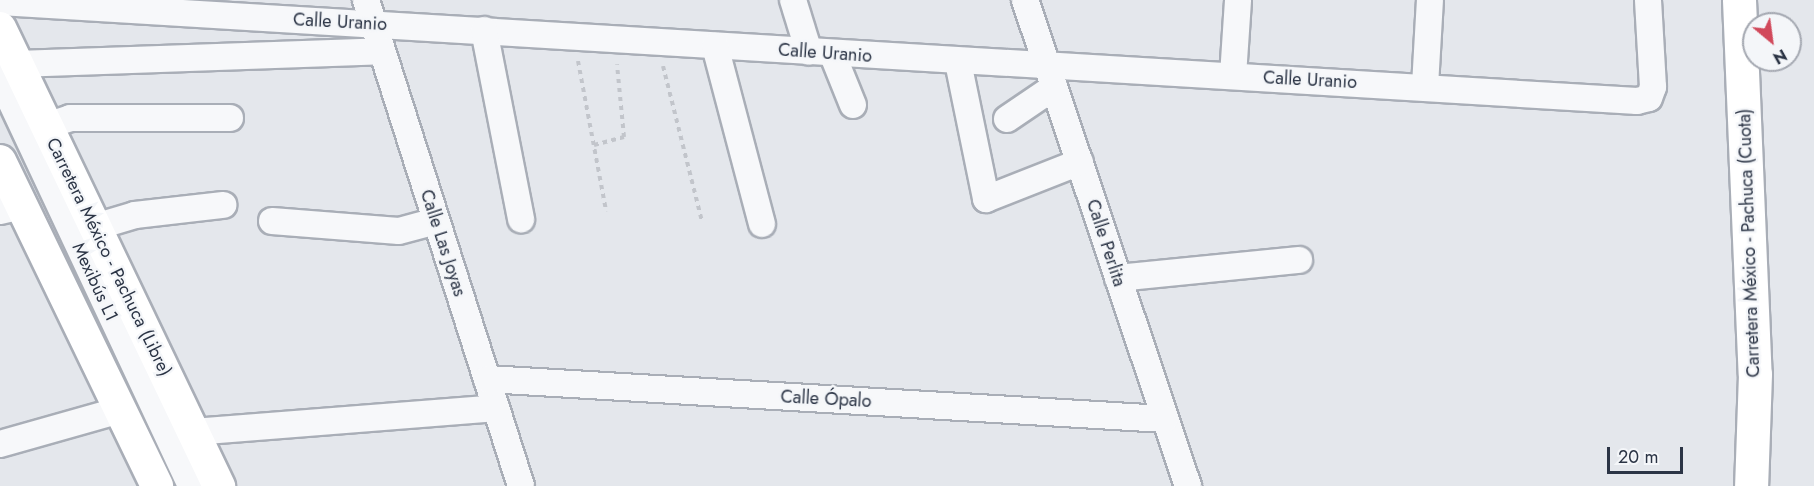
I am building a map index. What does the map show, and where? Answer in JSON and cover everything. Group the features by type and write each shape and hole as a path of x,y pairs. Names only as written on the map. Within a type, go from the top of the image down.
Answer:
{"highway":[{"name":"Carretera México - Pachuca (Cuota)","path":"1738,0 1755,374 1751,486"}],"main road":[{"name":"Carretera México - Pachuca (Libre)","path":"0,28 8,71 46,126 219,486"},
{"path":"0,161 11,208 120,410 157,486"}],"street":[{"path":"793,0 853,105"},
{"name":"Calle Perlita","path":"1025,0 1188,486"},
{"path":"1233,76 1238,0"},
{"path":"1425,86 1430,0"},
{"name":"Calle Uranio","path":"0,2 370,12 484,30 958,62 1051,77 1233,76 1649,98 1648,0"},
{"name":"Calle Las Joyas","path":"370,12 521,486"},
{"path":"484,30 521,219"},
{"path":"715,45 762,224"},
{"path":"8,71 382,51"},
{"path":"958,62 986,198 1080,162"},
{"name":"Mexibús L1","path":"8,71 191,486"},
{"path":"1007,119 1051,77"},
{"name":"Mexibús L1","path":"0,104 181,486"},
{"path":"46,126 70,118 230,118"},
{"path":"95,227 135,215 223,205"},
{"path":"272,221 399,231 436,221"},
{"path":"1118,278 1299,260"},
{"name":"Calle Ópalo","path":"487,379 1165,419"},
{"path":"193,432 496,408"},
{"path":"0,444 120,410"}],"path":[{"path":"576,37 606,211"},
{"path":"594,145 624,137 616,39"},
{"path":"659,42 702,221"}]}
